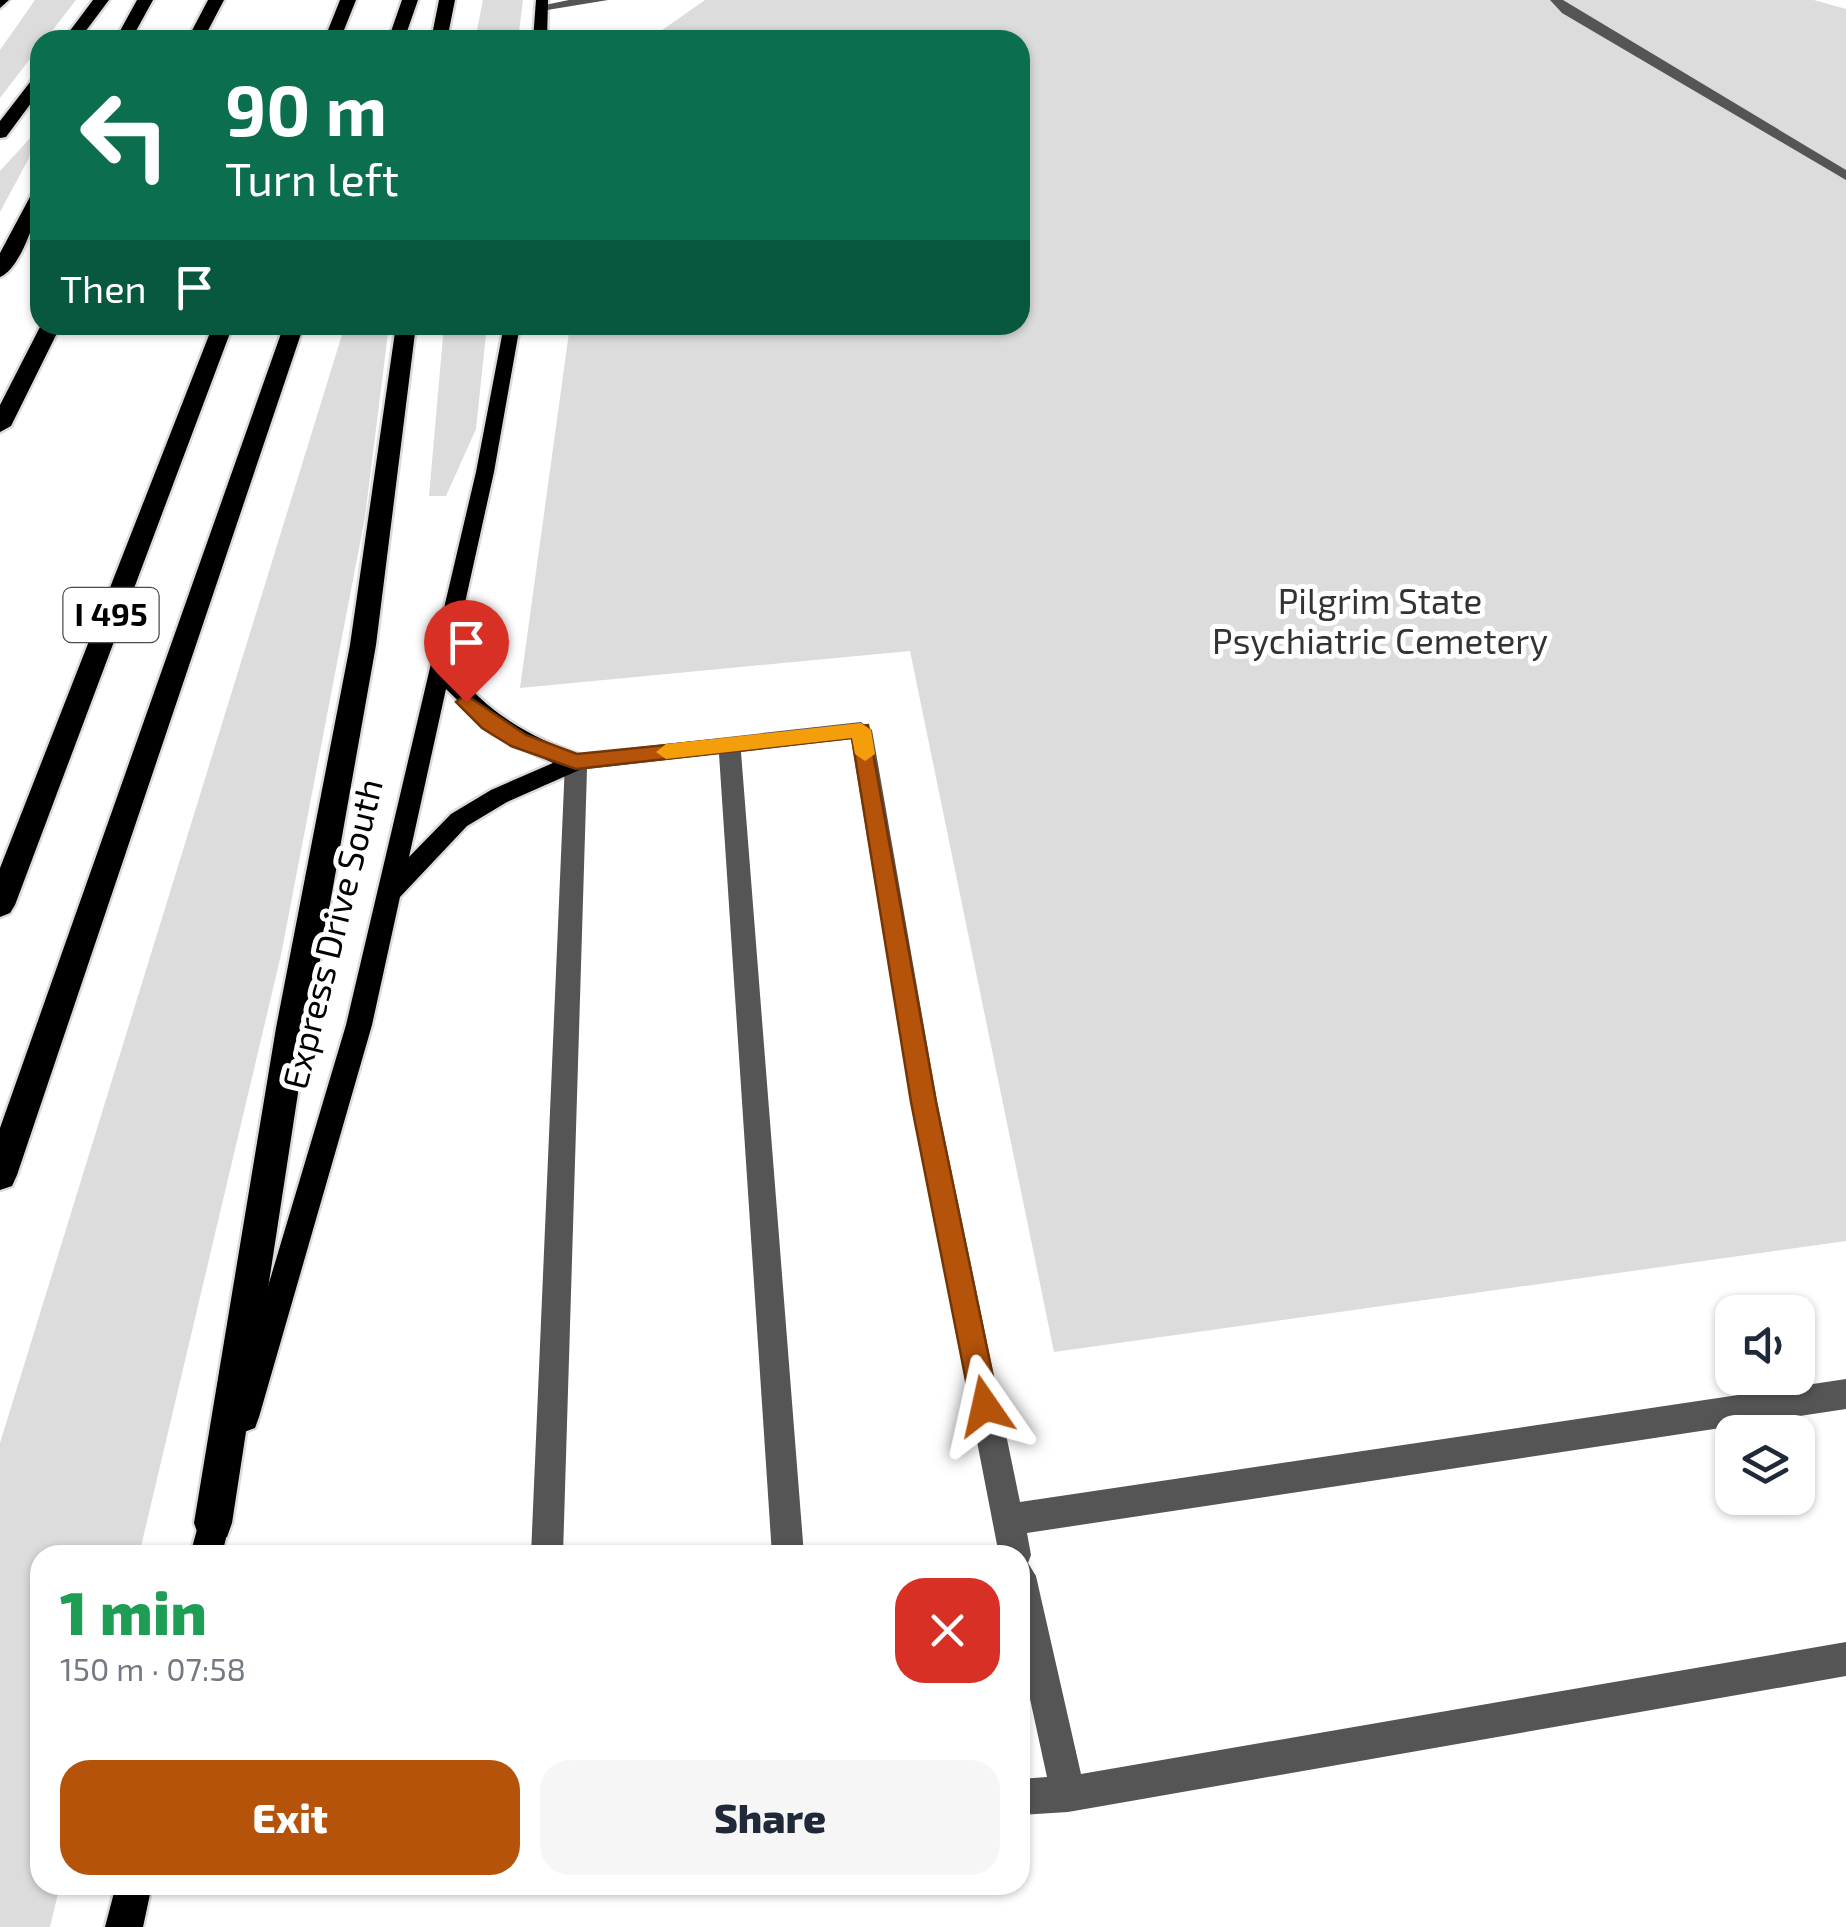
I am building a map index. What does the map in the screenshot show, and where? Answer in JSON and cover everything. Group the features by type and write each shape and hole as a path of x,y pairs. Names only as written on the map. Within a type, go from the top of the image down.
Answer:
{"highway":[{"path":"78,30 101,0"},
{"path":"128,30 145,0"},
{"path":"200,30 216,0"},
{"path":"336,30 348,0"},
{"path":"400,30 410,0"},
{"path":"441,30 447,0"},
{"path":"0,133 30,93"},
{"path":"0,271 30,214"},
{"path":"0,426 46,335"},
{"name":"I 495","path":"0,905 219,335"},
{"path":"0,1175 291,335"},
{"path":"210,1539 292,1028 374,577 405,335"}],"main road":[{"path":"541,30 542,3"},
{"name":"Express Drive South","path":"210,1539 358,1025 485,472 510,335"},
{"path":"441,668 466,702 489,723 538,750 576,762"},
{"path":"388,894 459,820 499,796 576,762"},
{"path":"124,1927 132,1895"}],"lane":[{"path":"542,3 602,0"},
{"path":"1556,0 1566,10 1846,176"},
{"path":"547,1545 576,762 861,730 924,1102 1014,1545"},
{"path":"728,745 787,1545"},
{"path":"1008,1520 1846,1394"},
{"path":"1030,1621 1068,1794"},
{"path":"1030,1796 1068,1794 1846,1659"}],"green space":[{"path":"35,0 76,0 53,30 30,30 30,59 0,98 0,50"},
{"path":"483,0 523,0 519,30 477,30"},
{"name":"Pilgrim State Psychiatric Cemetery","path":"705,0 1814,0 1846,9 1846,1241 1054,1352 910,651 520,688 569,335 1030,335 1030,30 662,30"},
{"path":"30,138 29,158 0,212 0,171"},
{"path":"342,335 388,335 365,517 281,955 141,1545 30,1545 30,1895 58,1895 50,1927 0,1927 0,1443"},
{"path":"443,335 486,335 476,429 446,496 429,496"}],"slow traffic":[{"path":"666,752 861,730 865,754"}],"route":[{"path":"466,702 489,723 518,740 576,762 861,730 924,1102 985,1406"}]}
